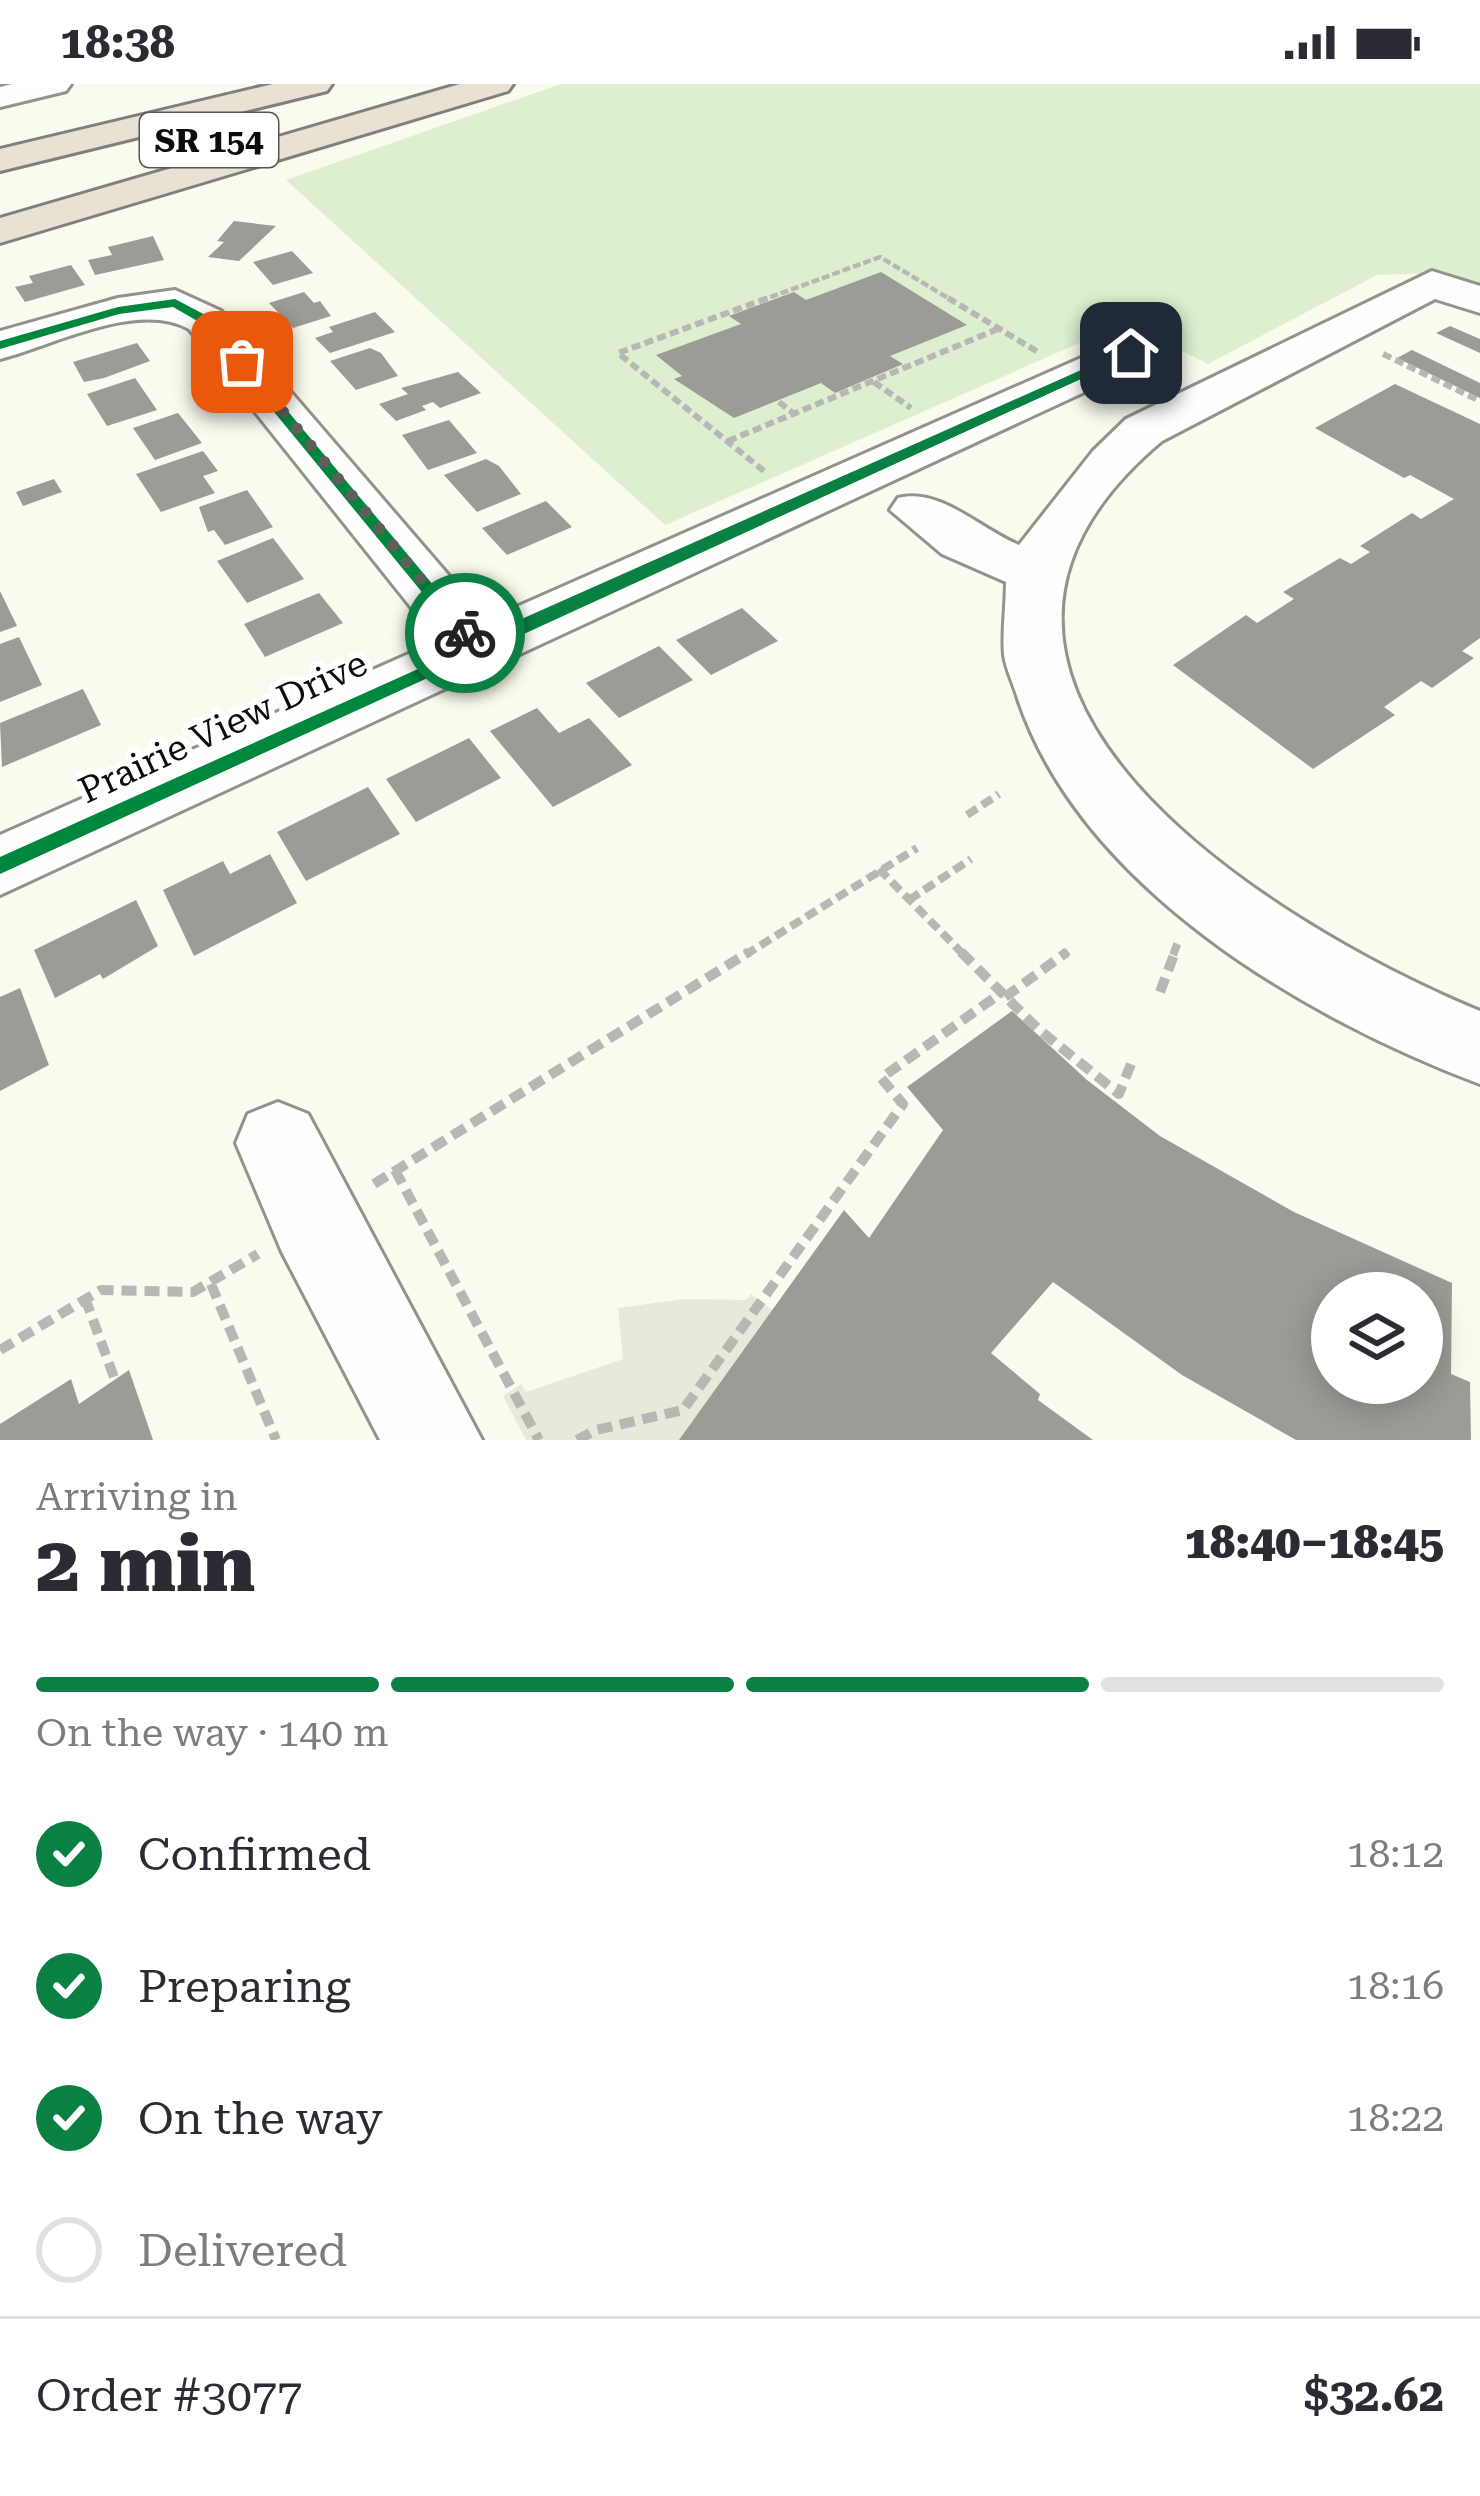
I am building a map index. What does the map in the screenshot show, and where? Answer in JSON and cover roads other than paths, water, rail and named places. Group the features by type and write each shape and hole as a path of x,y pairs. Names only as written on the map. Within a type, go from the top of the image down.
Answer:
{"highway":[{"path":"0,132 239,84"},
{"name":"SR 154","path":"0,160 315,84"},
{"name":"SR 154","path":"0,191 418,84"},
{"path":"0,231 496,84"}],"street":[{"path":"0,98 54,84"},
{"path":"1456,292 1144,430 1119,452 1058,529 1035,573 1040,670 1062,730 1079,764 1138,835 1213,901 1302,962 1404,1020 1480,1048"},
{"path":"0,346 118,311 175,303 218,334 476,647"},
{"name":"Prairie View Drive","path":"0,866 1131,353"},
{"path":"917,510 962,542 1035,573"},
{"path":"278,1144 313,1221 433,1440"}]}
